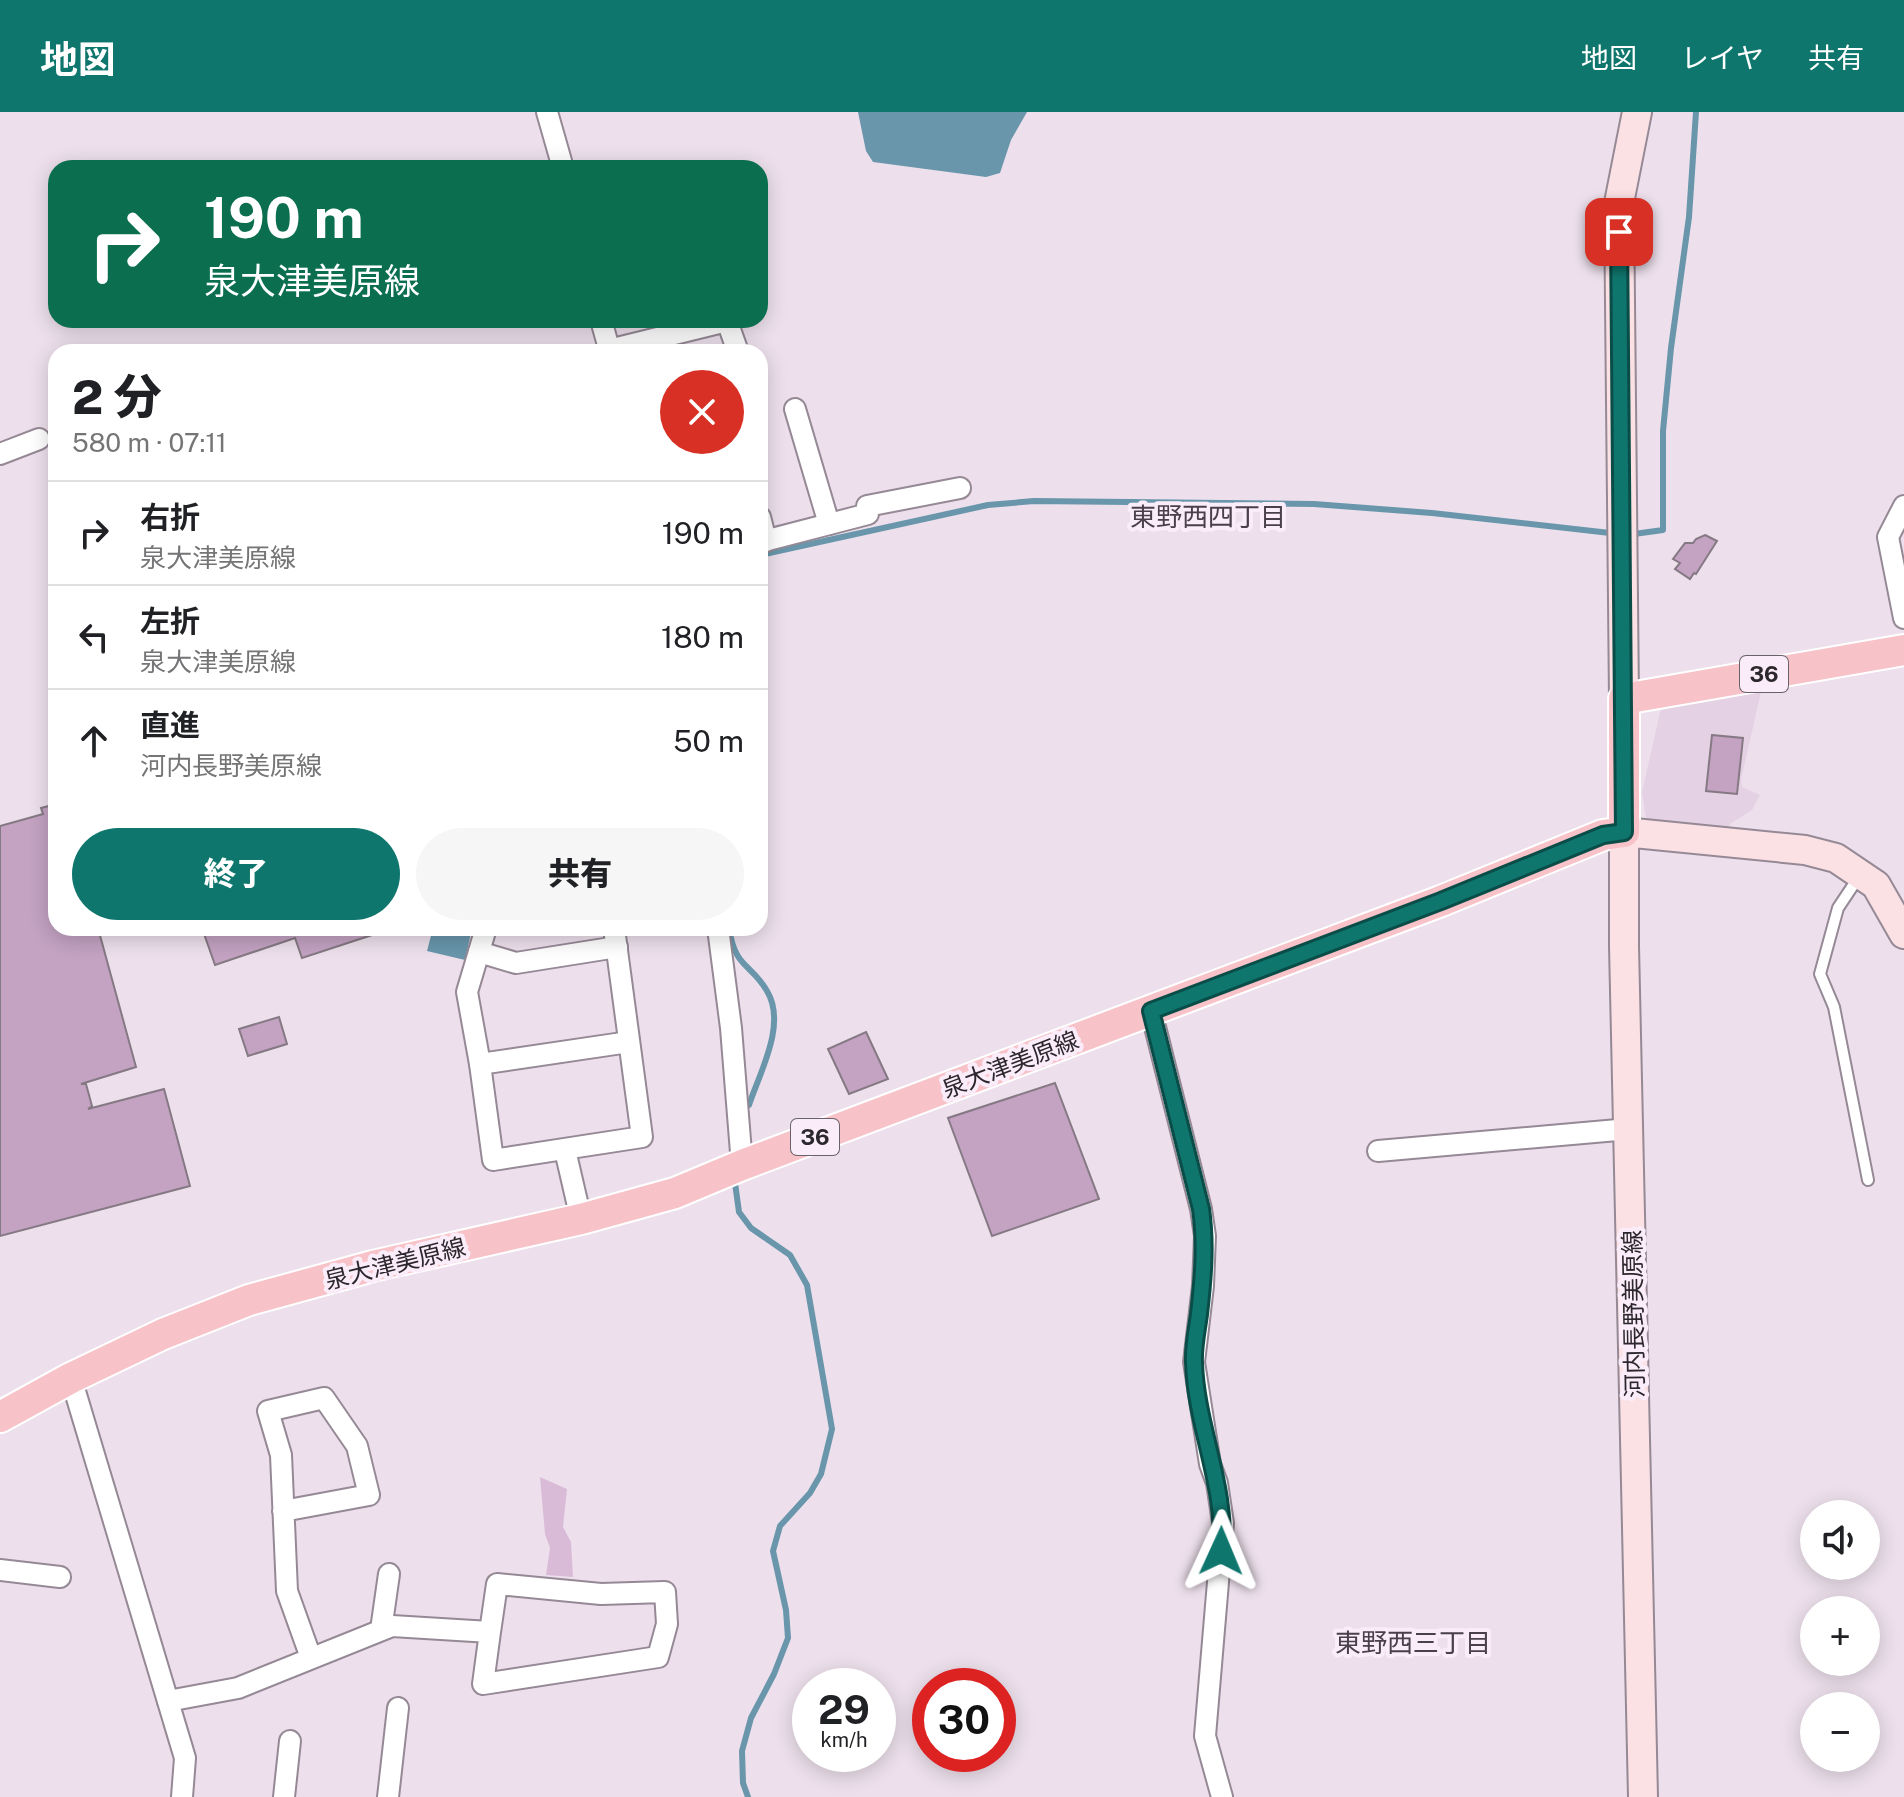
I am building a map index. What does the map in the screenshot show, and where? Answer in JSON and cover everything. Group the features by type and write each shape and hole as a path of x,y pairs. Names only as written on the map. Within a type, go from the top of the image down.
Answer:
{"main road":[{"path":"1637,112 1619,203 1624,832 1805,850 1836,858 1876,885 1904,934"},
{"name":"36","path":"1624,699 1904,650"},
{"name":"泉大津美原線","path":"0,1417 71,1378 163,1334 249,1300 373,1266 581,1219 675,1193 1441,901 1603,835 1624,832"},
{"name":"河内長野美原線","path":"1624,832 1643,1797"}],"street":[{"path":"547,112 561,160"},
{"path":"637,344 698,328"},
{"path":"795,409 829,524"},
{"path":"0,454 39,439"},
{"path":"768,541 868,514 867,506 960,488"},
{"path":"1904,506 1888,537 1904,618"},
{"path":"479,952 516,963 616,938 642,1137 493,1160 467,992 484,936"},
{"path":"719,936 731,1028 742,1165"},
{"path":"1151,1011 1201,1209 1205,1236 1194,1362 1223,1523 1205,1736 1222,1797"},
{"path":"480,1064 629,1042"},
{"path":"1378,1151 1629,1129"},
{"path":"565,1150 581,1219"},
{"path":"71,1378 185,1758 182,1797"},
{"path":"283,1511 369,1495 357,1446 324,1398 268,1411 281,1455 283,1511 287,1591 311,1658"},
{"path":"0,1400 34,1399"},
{"path":"0,1570 60,1577"},
{"path":"381,1630 389,1574"},
{"path":"497,1584 601,1594 665,1592 667,1624 658,1657 483,1684 490,1632 497,1584"},
{"path":"168,1701 238,1688 392,1626 490,1632"},
{"path":"388,1797 398,1708"},
{"path":"284,1797 290,1741"}],"lane":[{"path":"1861,873 1838,908 1820,974 1834,1007 1868,1180"}],"shaded area":[{"path":"1763,683 1741,780 1742,787 1760,795 1752,810 1730,824 1728,834 1647,825 1642,792 1662,704"},
{"path":"540,1477 567,1489 563,1527 571,1542 573,1577 546,1575 550,1548 545,1534"}],"water":[{"path":"858,112 1027,112 1011,140 1000,173 986,177 873,162 866,151"},
{"path":"431,936 470,936 465,960 427,951"}],"building":[{"path":"1705,535 1717,541 1690,579 1675,569 1680,563 1673,559 1685,543 1693,543"},
{"path":"1712,735 1743,738 1737,794 1706,791"},
{"path":"48,806 48,936 100,936 136,1067 81,1084 86,1084 92,1106 88,1109 164,1089 190,1186 0,1236 0,826 43,814 41,808"},
{"path":"205,936 369,936 302,958 295,938 215,965"},
{"path":"279,1017 287,1044 248,1056 239,1029"},
{"path":"866,1032 888,1079 849,1094 828,1049"},
{"path":"1055,1083 1099,1199 992,1236 948,1118"}],"waterway":[{"path":"1634,534 1663,530 1663,431 1689,217 1696,112"},
{"path":"768,553 988,505 1034,501 1314,504 1432,513 1610,533"},
{"path":"731,936 739,959 767,991 774,1018 770,1048 749,1105"},
{"path":"735,1183 739,1212 751,1228 790,1255 807,1285 832,1429 821,1474 810,1493 780,1526 773,1551 786,1610 788,1638 774,1674 751,1718 742,1751 743,1783 748,1797"}],"district":[{"name":"東野西四丁目","path":"1208,516"},
{"name":"東野西三丁目","path":"1413,1642"}],"route":[{"path":"1221,1551 1223,1523 1194,1362 1205,1236 1201,1209 1151,1011 1441,901 1603,835 1624,832 1619,232"}]}
